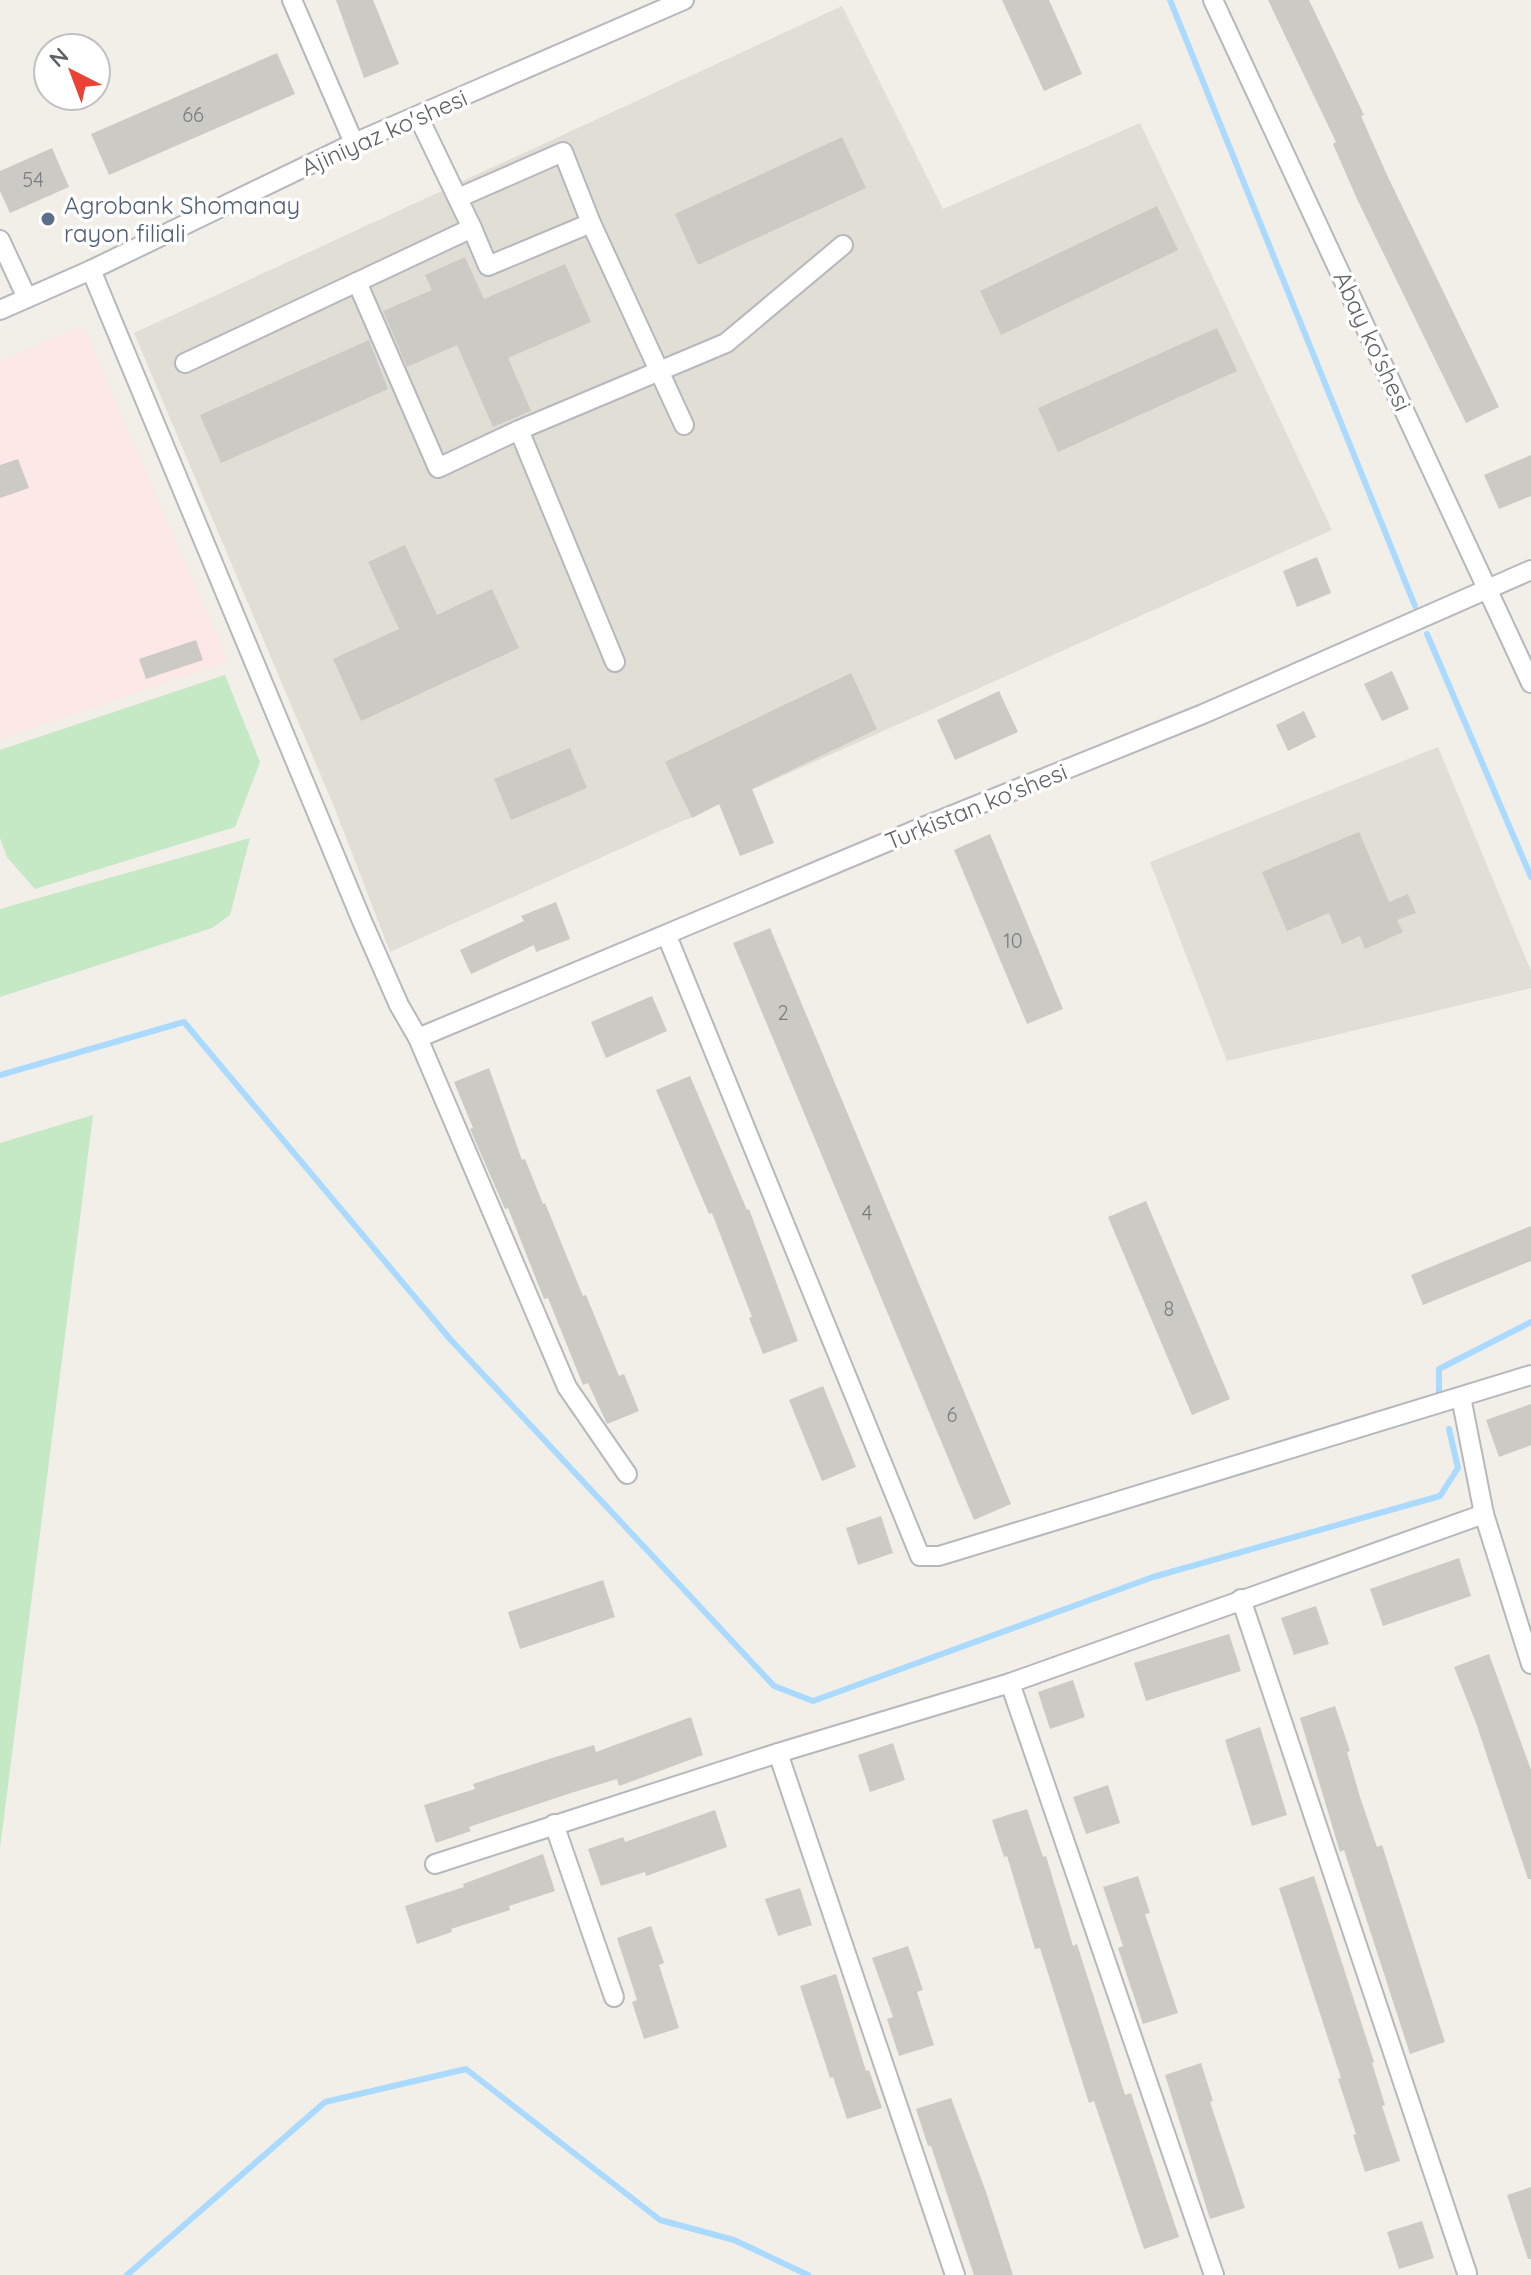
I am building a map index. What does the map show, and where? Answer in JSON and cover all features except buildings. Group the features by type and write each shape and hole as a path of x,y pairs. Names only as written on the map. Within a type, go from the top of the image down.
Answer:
{"street":[{"path":"292,0 354,143"},
{"name":"Ajiniyaz ko'shesi","path":"0,310 91,270 643,8 684,0"},
{"name":"Abay ko'shesi","path":"1213,0 1531,683"},
{"path":"418,116 488,266 591,223"},
{"path":"458,198 563,152 591,223 684,425"},
{"path":"185,363 472,228"},
{"path":"0,240 27,298"},
{"path":"357,282 438,468 519,430 661,373 726,343 843,245"},
{"path":"91,270 362,921 399,1005 418,1038 567,1387 627,1474"},
{"path":"519,430 615,662"},
{"name":"Turkistan ko'shesi","path":"418,1038 918,829 1203,714 1531,570"},
{"path":"667,936 920,1556 939,1556 1531,1375"},
{"path":"1461,1397 1484,1514 1531,1664"},
{"path":"435,1864 778,1753 1010,1683 1484,1514"},
{"path":"1241,1599 1467,2273"},
{"path":"1010,1683 1214,2275"},
{"path":"778,1753 955,2275"},
{"path":"554,1824 614,1997"}],"shaded area":[{"path":"842,6 943,209 1140,123 1332,530 390,952 335,809 134,333"},
{"path":"83,326 228,662 0,739 0,361"},
{"path":"1438,747 1531,971 1531,988 1227,1061 1150,862"}],"green space":[{"path":"225,675 260,762 235,827 35,889 7,857 0,838 0,750"},
{"path":"250,838 230,915 212,928 0,997 0,909"},
{"path":"93,1115 0,1848 0,1143"}],"waterway":[{"path":"1170,0 1415,606"},
{"path":"1427,634 1531,877"},
{"path":"0,1075 184,1022 450,1339 774,1686 813,1701 1153,1577 1440,1496 1458,1468 1449,1429"},
{"path":"1439,1397 1439,1369 1531,1322"},
{"path":"127,2275 325,2102 466,2069 660,2220 734,2240 808,2275"}],"place":[{"name":"Agrobank Shomanay rayon filiali","path":"48,219"}]}
